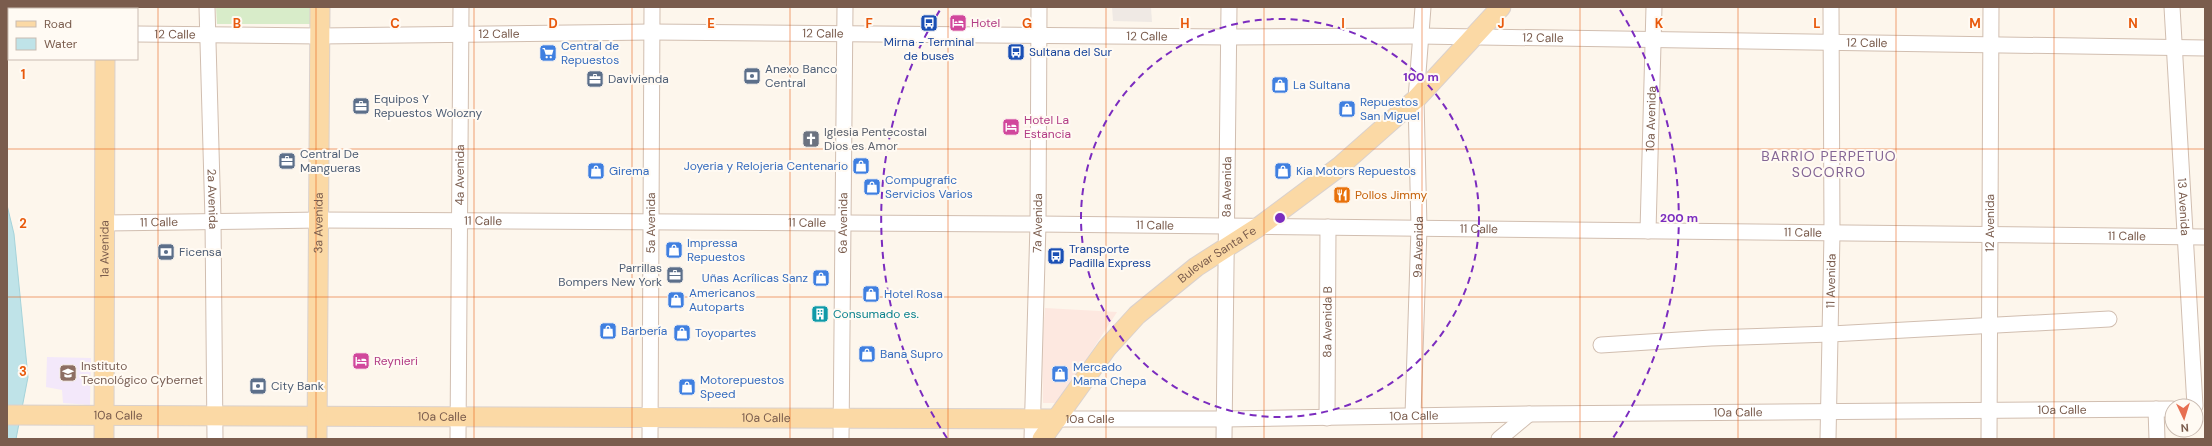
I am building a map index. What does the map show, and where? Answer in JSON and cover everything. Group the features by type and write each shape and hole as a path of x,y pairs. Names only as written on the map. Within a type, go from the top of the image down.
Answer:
{"main road":[{"name":"3a Avenida","path":"317,439 320,220 320,7"},
{"name":"Bulevar Santa Fe","path":"1042,439 1107,348 1137,315 1196,267 1260,226 1339,166 1416,99 1501,7"},
{"name":"1a Avenida","path":"104,439 106,223 105,60"},
{"name":"10a Calle","path":"7,415 215,417 317,416 1057,419"}],"street":[{"name":"2a Avenida","path":"207,7 210,35 215,439"},
{"path":"210,35 217,7"},
{"name":"4a Avenida","path":"458,439 461,7"},
{"name":"5a Avenida","path":"650,439 652,7"},
{"name":"6a Avenida","path":"841,439 845,7"},
{"name":"7a Avenida","path":"1032,439 1038,224 1039,7"},
{"name":"8a Avenida","path":"1224,439 1229,7"},
{"name":"9a Avenida","path":"1414,415 1419,228 1416,99 1419,36 1423,7"},
{"name":"10a Avenida","path":"1648,231 1654,7"},
{"name":"11 Avenida","path":"1828,439 1832,234 1831,7"},
{"name":"12 Avenida","path":"1989,439 1991,7"},
{"name":"13 Avenida","path":"2172,7 2184,238 2195,398"},
{"name":"12 Calle","path":"138,34 320,36 652,32 1228,38 1419,36 1654,38 1832,43 2205,48"},
{"name":"11 Calle","path":"106,223 213,220 460,220 843,224 1038,224 1227,228 1260,226 1832,234 2205,237"},
{"name":"8a Avenida B","path":"1326,418 1328,227"},
{"path":"1601,345 1711,338 1831,334 2109,319"},
{"path":"2156,409 2157,439"},
{"name":"10a Calle","path":"1057,419 1224,419 1414,415 2164,409"},
{"path":"1498,439 1529,414"}],"shaded area":[{"path":"1112,7 1151,7 1152,22 1113,21"},
{"name":"Mercado Mama Chepa","path":"1045,308 1117,312 1058,403 1043,403 1042,346"},
{"name":"Instituto Tecnológico Cybernet","path":"47,357 91,358 90,405 63,403 62,390 46,387"}],"green space":[{"path":"216,7 312,7 311,24 217,24"}],"water":[{"path":"7,205 14,234 28,377 16,439 7,439"}],"place":[{"name":"Mirna - Terminal de buses","path":"929,23"},
{"name":"Hotel","path":"958,23"},
{"name":"Sultana del Sur","path":"1016,52"},
{"name":"Central de Repuestos","path":"548,53"},
{"name":"Anexo Banco Central","path":"752,76"},
{"name":"Davivienda","path":"595,79"},
{"name":"La Sultana","path":"1280,85"},
{"name":"Equipos Y Repuestos Wolozny","path":"361,106"},
{"name":"Repuestos San Miguel","path":"1347,109"},
{"name":"Hotel La Estancia","path":"1011,127"},
{"name":"Iglesia Pentecostal Dios es Amor","path":"811,139"},
{"name":"Central De Mangueras","path":"287,161"},
{"name":"Joyeria y Relojeria Centenario","path":"861,166"},
{"name":"Girema","path":"596,171"},
{"name":"Kia Motors Repuestos","path":"1283,171"},
{"name":"Compugrafic Servicios Varios","path":"872,187"},
{"name":"Pollos Jimmy","path":"1342,195"},
{"name":"Impressa Repuestos","path":"674,250"},
{"name":"Ficensa","path":"166,252"},
{"name":"Transporte Padilla Express","path":"1056,256"},
{"name":"Parrillas Bompers New York","path":"675,275"},
{"name":"Uñas Acrílicas Sanz","path":"821,278"},
{"name":"Hotel Rosa","path":"871,294"},
{"name":"Americanos Autoparts","path":"676,300"},
{"name":"Consumado es.","path":"820,314"},
{"name":"Barbería","path":"608,331"},
{"name":"Toyopartes","path":"682,333"},
{"name":"Bana Supro","path":"867,354"},
{"name":"Reynieri","path":"361,361"},
{"name":"Instituto Tecnológico Cybernet","path":"68,373"},
{"name":"Mercado Mama Chepa","path":"1060,374"},
{"name":"City Bank","path":"258,386"},
{"name":"Motorepuestos Speed","path":"687,387"}],"district":[{"name":"BARRIO PERPETUO SOCORRO","path":"1829,164"}]}
